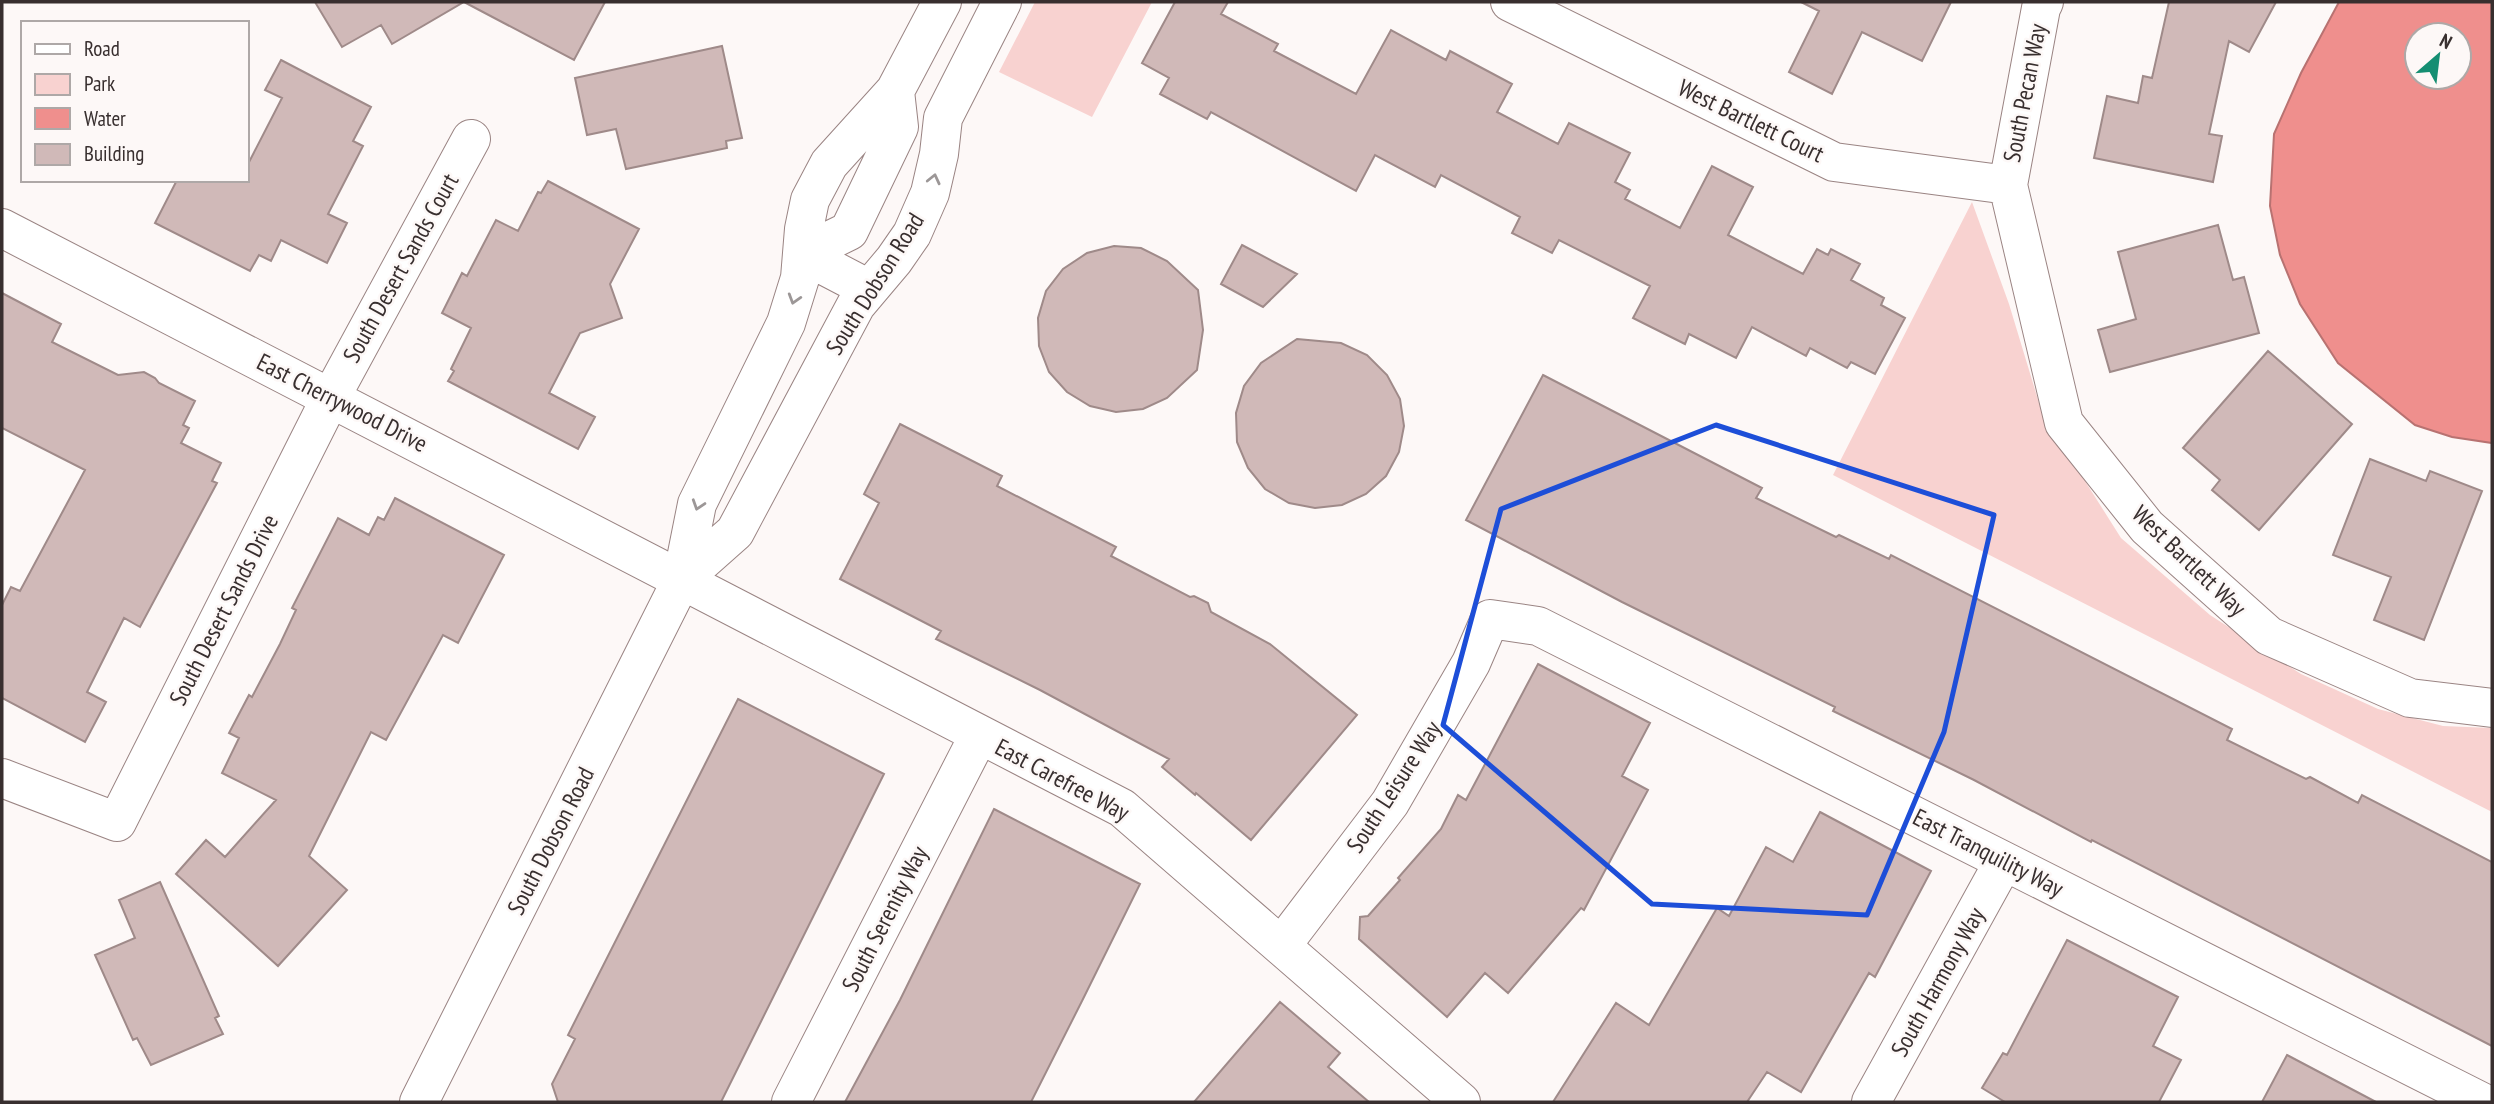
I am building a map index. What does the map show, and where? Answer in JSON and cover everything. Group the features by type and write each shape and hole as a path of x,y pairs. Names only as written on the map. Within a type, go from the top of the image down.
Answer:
{"street":[{"name":"South Dobson Road","path":"419,1102 682,579 697,503 786,323 800,278 810,200 829,164 895,91 942,2"},
{"name":"South Dobson Road","path":"682,579 734,532 856,305 912,234 930,193 939,154 943,118 1002,2"},
{"name":"West Bartlett Court","path":"1510,2 1834,162 2008,185"},
{"name":"South Pecan Way","path":"2008,185 2044,2"},
{"path":"895,91 943,118"},
{"name":"South Desert Sands Court","path":"331,397 471,139"},
{"name":"West Bartlett Way","path":"2008,185 2064,423 2147,527 2269,636 2410,698 2492,708"},
{"name":"East Cherrywood Drive","path":"2,228 682,579"},
{"path":"802,254 869,289"},
{"name":"South Desert Sands Drive","path":"2,778 117,822 331,397"},
{"path":"726,443 770,464"},
{"name":"East Carefree Way","path":"682,579 1122,808 1461,1102"},
{"name":"East Tranquility Way","path":"1490,619 1538,626 2469,1099"},
{"name":"South Leisure Way","path":"1282,945 1390,803 1471,663 1490,619"},
{"name":"South Serenity Way","path":"791,1102 979,735"},
{"name":"South Harmony Way","path":"1871,1102 2004,861"}],"highlighted area":[{"path":"1716,425 1994,515 1944,732 1867,915 1652,904 1443,725 1501,509"}],"green space":[{"path":"1035,2 1152,2 1092,117 999,72"},
{"path":"1972,202 2009,304 2042,413 2121,538 2210,615 2301,674 2378,709 2443,726 2492,728 2492,812 1833,475"}],"water":[{"path":"2339,2 2492,2 2492,443 2452,437 2415,425 2338,363 2300,304 2280,255 2270,206 2274,134 2301,73"}],"building":[{"path":"315,2 464,2 392,44 381,25 342,47"},
{"path":"464,2 605,2 574,60"},
{"path":"1175,2 1228,2 1221,14 1278,44 1274,51 1356,94 1391,30 1446,60 1450,51 1512,84 1497,112 1558,144 1569,123 1630,153 1615,182 1630,190 1625,199 1680,228 1712,166 1753,187 1728,235 1803,274 1817,249 1828,255 1831,249 1860,264 1851,280 1884,298 1881,305 1905,318 1875,374 1851,362 1847,368 1810,348 1806,356 1752,327 1736,358 1689,334 1685,344 1633,318 1650,286 1559,240 1552,253 1512,233 1520,217 1441,175 1435,187 1375,155 1356,191 1211,112 1207,119 1160,94 1169,78 1142,63"},
{"path":"1801,2 1951,2 1922,61 1862,32 1832,94 1789,72 1819,11"},
{"path":"2169,2 2276,2 2249,52 2229,41 2209,134 2222,136 2213,182 2094,158 2107,96 2138,103 2143,76 2152,78"},
{"path":"722,46 742,138 726,141 727,148 626,169 616,129 587,135 575,78"},
{"path":"281,60 371,107 353,141 363,146 328,214 347,223 327,263 281,240 271,261 259,255 250,271 155,223 176,182 248,182 248,164 282,98 265,90"},
{"path":"548,181 639,229 610,284 622,318 580,333 549,393 595,417 578,449 448,381 471,328 442,313 462,273 467,276 496,220 518,231 538,192 541,193"},
{"path":"2218,225 2233,280 2244,277 2259,333 2110,372 2098,330 2136,319 2118,252"},
{"path":"1242,245 1297,274 1263,307 1221,284"},
{"path":"1114,246 1141,248 1167,261 1198,290 1203,330 1197,370 1167,398 1143,409 1116,412 1090,406 1067,392 1049,372 1039,346 1038,318 1046,291 1063,269 1087,253"},
{"path":"2,293 61,324 52,342 118,375 144,372 159,383 195,401 183,425 189,428 181,443 221,463 212,481 217,483 140,627 124,618 87,692 106,702 85,742 2,698 2,605 11,587 20,591 85,470 2,428"},
{"path":"1297,339 1341,343 1367,355 1387,375 1400,399 1404,426 1399,452 1386,476 1366,494 1342,505 1315,508 1289,503 1265,489 1248,468 1237,442 1236,413 1244,386 1261,363"},
{"path":"2268,351 2352,424 2259,530 2212,490 2220,480 2183,448"},
{"path":"1543,375 1762,488 1756,498 1836,537 1839,535 1889,559 1891,555 2232,729 2227,740 2306,779 2310,777 2358,803 2362,795 2492,862 2492,1046 1974,780 1833,711 1835,707 1622,602 1466,520"},
{"path":"900,424 1002,476 997,486 1116,547 1111,556 1190,597 1194,596 1208,603 1211,612 1270,644 1357,715 1251,840 1162,767 1169,759 1040,690 936,639 941,631 840,579 879,503 864,494"},
{"path":"2370,459 2426,481 2430,471 2482,491 2424,640 2374,620 2391,577 2333,555"},
{"path":"395,498 504,555 458,643 443,635 386,740 371,732 309,856 347,890 278,966 176,874 206,840 225,857 276,800 222,773 239,738 229,733 280,644 296,610 292,608 338,518 369,535 378,517 384,520"},
{"path":"1538,664 1650,723 1622,776 1648,790 1584,910 1581,908 1508,993 1485,973 1447,1017 1359,939 1360,917 1368,916 1441,829 1458,795 1466,800"},
{"path":"738,699 884,774 721,1102 558,1102 552,1084 575,1039 568,1035"},
{"path":"994,809 1140,884 1031,1102 845,1102 900,1000"},
{"path":"1820,812 1931,871 1875,977 1869,973 1801,1092 1767,1072 1747,1102 1553,1102 1616,1003 1649,1025 1717,908 1729,916 1766,847 1793,862"},
{"path":"160,882 219,1016 215,1018 223,1034 151,1065 137,1038 133,1040 95,955 135,938 119,900"},
{"path":"2067,940 2178,997 2153,1046 2181,1060 2159,1102 2005,1102 1982,1088 2003,1053 2007,1055"},
{"path":"1280,1002 1340,1053 1328,1067 1369,1102 1194,1102"},
{"path":"2287,1055 2376,1102 2262,1102"}]}
